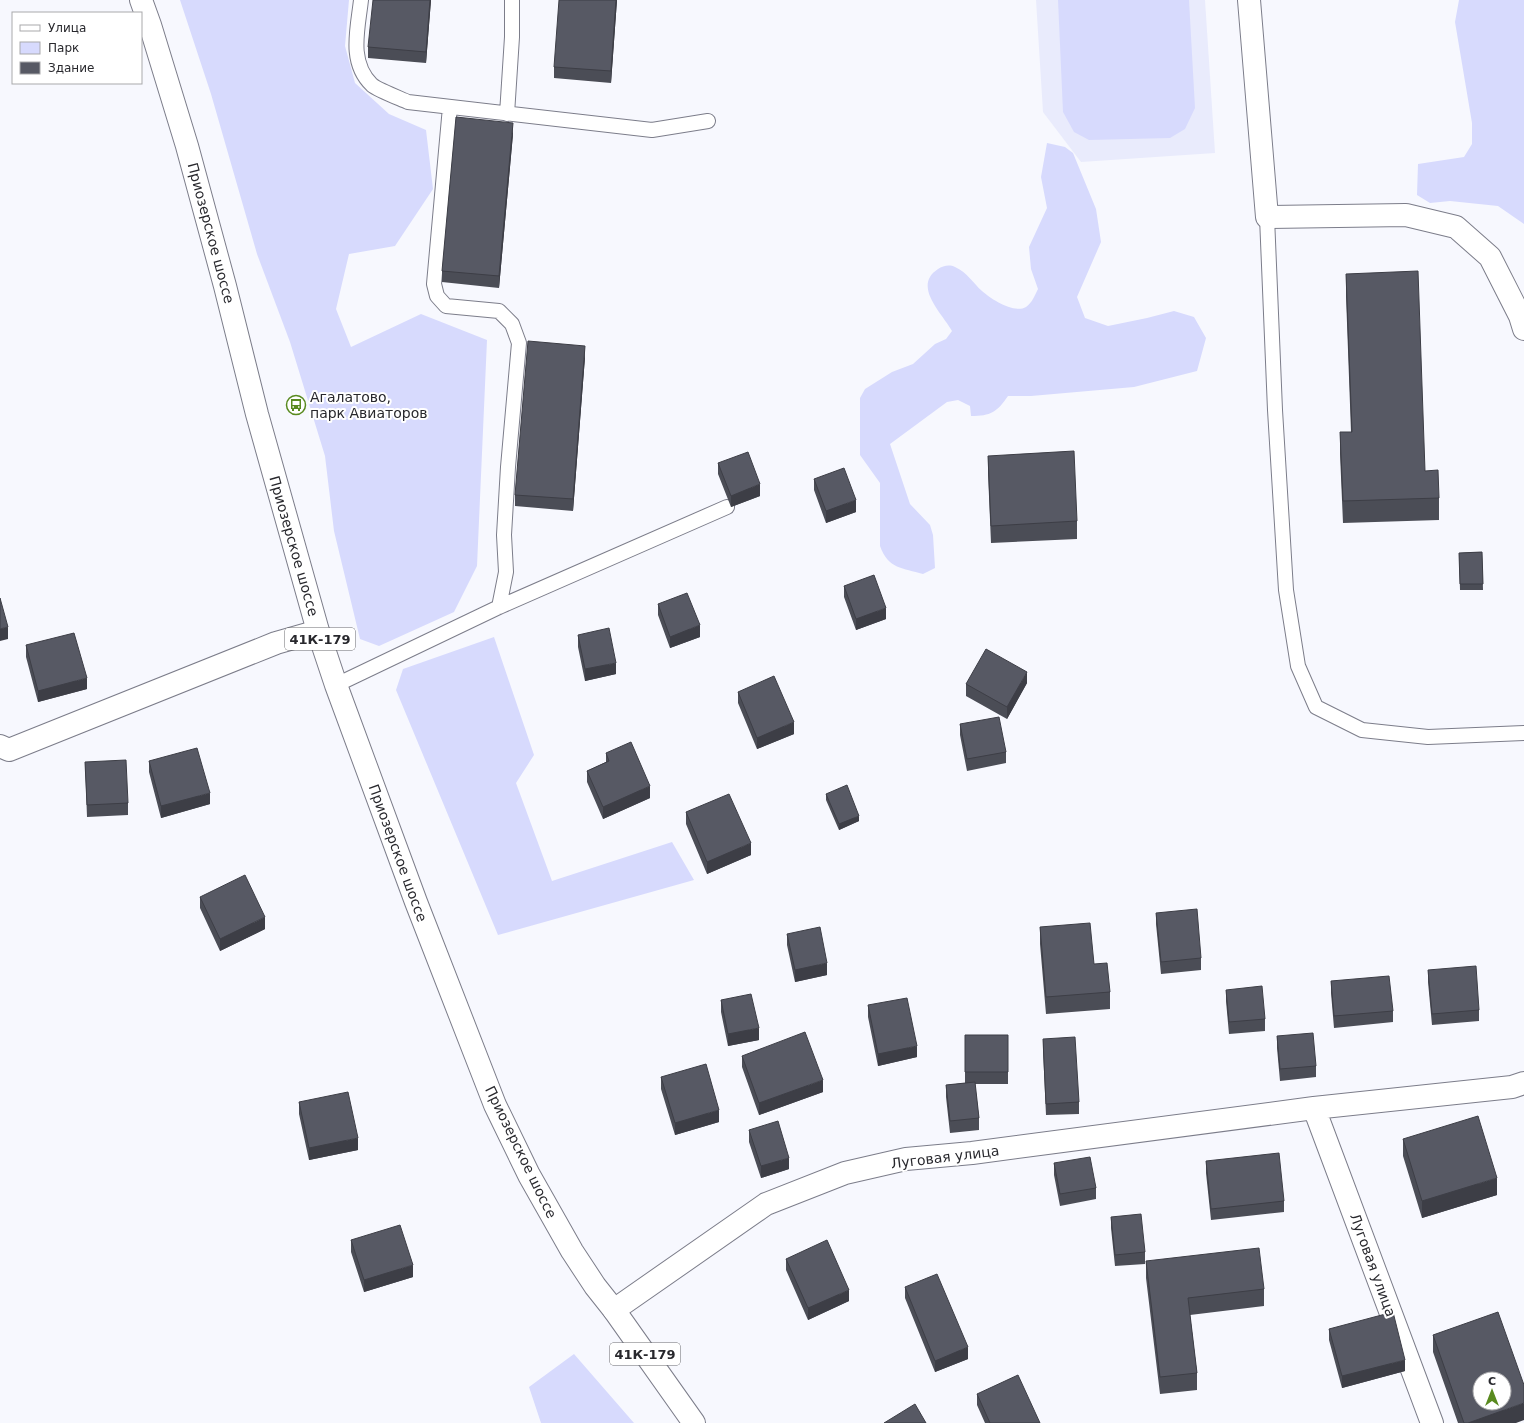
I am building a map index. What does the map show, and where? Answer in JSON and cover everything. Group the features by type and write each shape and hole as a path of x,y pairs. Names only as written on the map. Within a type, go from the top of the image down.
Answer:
{"street":[{"name":"Приозерское шоссе","path":"141,0 189,153 225,286 257,414 318,631 336,685 416,902 495,1105 529,1175 572,1251 595,1286 614,1310"},
{"path":"1249,0 1267,217 1406,215 1456,227 1490,257 1520,316 1524,329"},
{"path":"0,746 9,750 276,643 318,631"},
{"name":"Луговая улица","path":"614,1310 766,1204 845,1173 906,1159 972,1154 1314,1108 1512,1087 1524,1083"},
{"name":"Луговая улица","path":"1314,1108 1432,1423"},
{"name":"41К-179","path":"614,1310 694,1423"}],"lane":[{"path":"361,0 356,51 360,68 372,85 408,102 652,130 708,121"},
{"path":"508,114 512,36 512,0"},
{"path":"450,107 434,284 437,296 446,306 499,311 512,324 519,342 508,467 504,535 506,572 499,607"},
{"path":"1267,217 1286,590 1298,666 1316,706 1362,730 1428,737 1524,733"},
{"path":"336,685 499,607 727,507"}],"shaded area":[{"path":"1036,0 1205,0 1215,153 1081,162 1043,112"}],"green space":[{"path":"180,0 349,0 345,46 355,83 389,114 426,130 433,189 395,246 349,254 336,309 351,347 421,314 487,340 477,566 454,612 379,646 360,639 334,531 325,456 290,342 257,254 211,94"},
{"path":"1058,0 1189,0 1195,108 1185,129 1170,138 1089,140 1074,132 1063,112"},
{"path":"1459,0 1524,0 1524,224 1498,206 1450,201 1430,203 1417,195 1418,164 1464,157 1472,144 1472,123 1455,22"},
{"path":"1047,143 1065,147 1073,153 1096,209 1101,242 1077,297 1085,318 1108,326 1174,311 1194,317 1206,338 1197,371 1134,387 1031,396 1008,396 997,409 984,415 971,416 970,406 958,400 947,402 890,444 910,504 930,525 933,535 935,568 923,574 903,569 887,559 880,546 880,483 860,455 860,398 865,389 892,372 913,364 935,344 946,339 952,331 936,308 928,291 928,283 931,276 938,269 944,266 953,266 959,269 986,294 1003,305 1015,309 1021,309 1026,307 1032,301 1038,289 1031,269 1029,247 1047,208 1041,177"},
{"path":"494,637 534,755 516,783 552,881 672,842 694,880 498,935 396,690 403,669"},
{"path":"574,1354 634,1423 541,1423 529,1387"}],"building":[{"path":"373,0 430,0 426,52 368,47"},
{"path":"559,0 616,0 611,71 554,67"},
{"path":"456,117 513,123 499,276 442,271"},
{"path":"1418,271 1425,471 1438,470 1439,498 1343,501 1340,432 1352,432 1346,274"},
{"path":"528,341 585,346 573,499 515,495"},
{"path":"1074,451 1077,521 991,526 988,456"},
{"path":"748,452 760,484 731,496 718,463"},
{"path":"844,468 856,500 826,511 814,479"},
{"path":"1482,552 1483,584 1460,584 1459,553"},
{"path":"874,575 886,608 856,619 844,586"},
{"path":"687,593 700,625 670,637 658,604"},
{"path":"0,598 8,627 0,629"},
{"path":"609,628 616,663 585,669 578,635"},
{"path":"74,633 87,678 38,691 26,645"},
{"path":"986,649 1027,672 1007,707 966,684"},
{"path":"774,676 794,722 757,738 738,692"},
{"path":"999,717 1006,752 967,759 960,724"},
{"path":"631,742 650,786 603,807 587,771 609,761 606,753"},
{"path":"197,748 210,793 161,806 149,761"},
{"path":"126,760 128,803 87,805 85,762"},
{"path":"847,785 859,816 839,824 826,794"},
{"path":"729,794 751,843 707,862 686,812"},
{"path":"245,875 265,917 220,939 200,897"},
{"path":"1197,909 1201,958 1161,962 1156,913"},
{"path":"1090,923 1094,964 1107,963 1110,992 1046,997 1040,927"},
{"path":"820,927 827,963 795,970 787,934"},
{"path":"1476,966 1479,1010 1432,1014 1428,970"},
{"path":"1389,976 1393,1011 1334,1016 1331,981"},
{"path":"1262,986 1265,1019 1229,1022 1226,990"},
{"path":"751,994 759,1028 728,1034 721,1000"},
{"path":"907,998 917,1046 878,1054 868,1005"},
{"path":"805,1032 823,1080 759,1103 742,1056"},
{"path":"1313,1033 1316,1066 1280,1069 1277,1036"},
{"path":"965,1035 1008,1035 1008,1072 965,1072"},
{"path":"1075,1037 1079,1102 1046,1104 1043,1039"},
{"path":"706,1064 719,1110 675,1123 661,1077"},
{"path":"975,1082 979,1118 950,1121 946,1085"},
{"path":"348,1092 358,1138 309,1148 299,1102"},
{"path":"1478,1116 1497,1178 1422,1201 1403,1139"},
{"path":"778,1121 789,1158 761,1166 749,1130"},
{"path":"1279,1153 1284,1201 1211,1209 1206,1161"},
{"path":"1090,1157 1096,1188 1060,1194 1054,1163"},
{"path":"1141,1214 1145,1252 1115,1255 1111,1217"},
{"path":"400,1225 413,1265 364,1280 351,1240"},
{"path":"827,1240 849,1290 808,1308 786,1259"},
{"path":"1259,1248 1264,1289 1188,1298 1197,1373 1160,1377 1146,1261"},
{"path":"937,1274 968,1347 935,1361 905,1287"},
{"path":"1393,1312 1405,1360 1342,1376 1329,1329"},
{"path":"1498,1312 1524,1385 1524,1403 1512,1407 1512,1371 1472,1371 1472,1411 1502,1411 1468,1423 1464,1423 1433,1335"},
{"path":"1018,1375 1040,1423 990,1423 977,1394"},
{"path":"915,1404 926,1423 884,1423"}],"place":[{"name":"Агалатово, парк Авиаторов","path":"296,405"}]}
